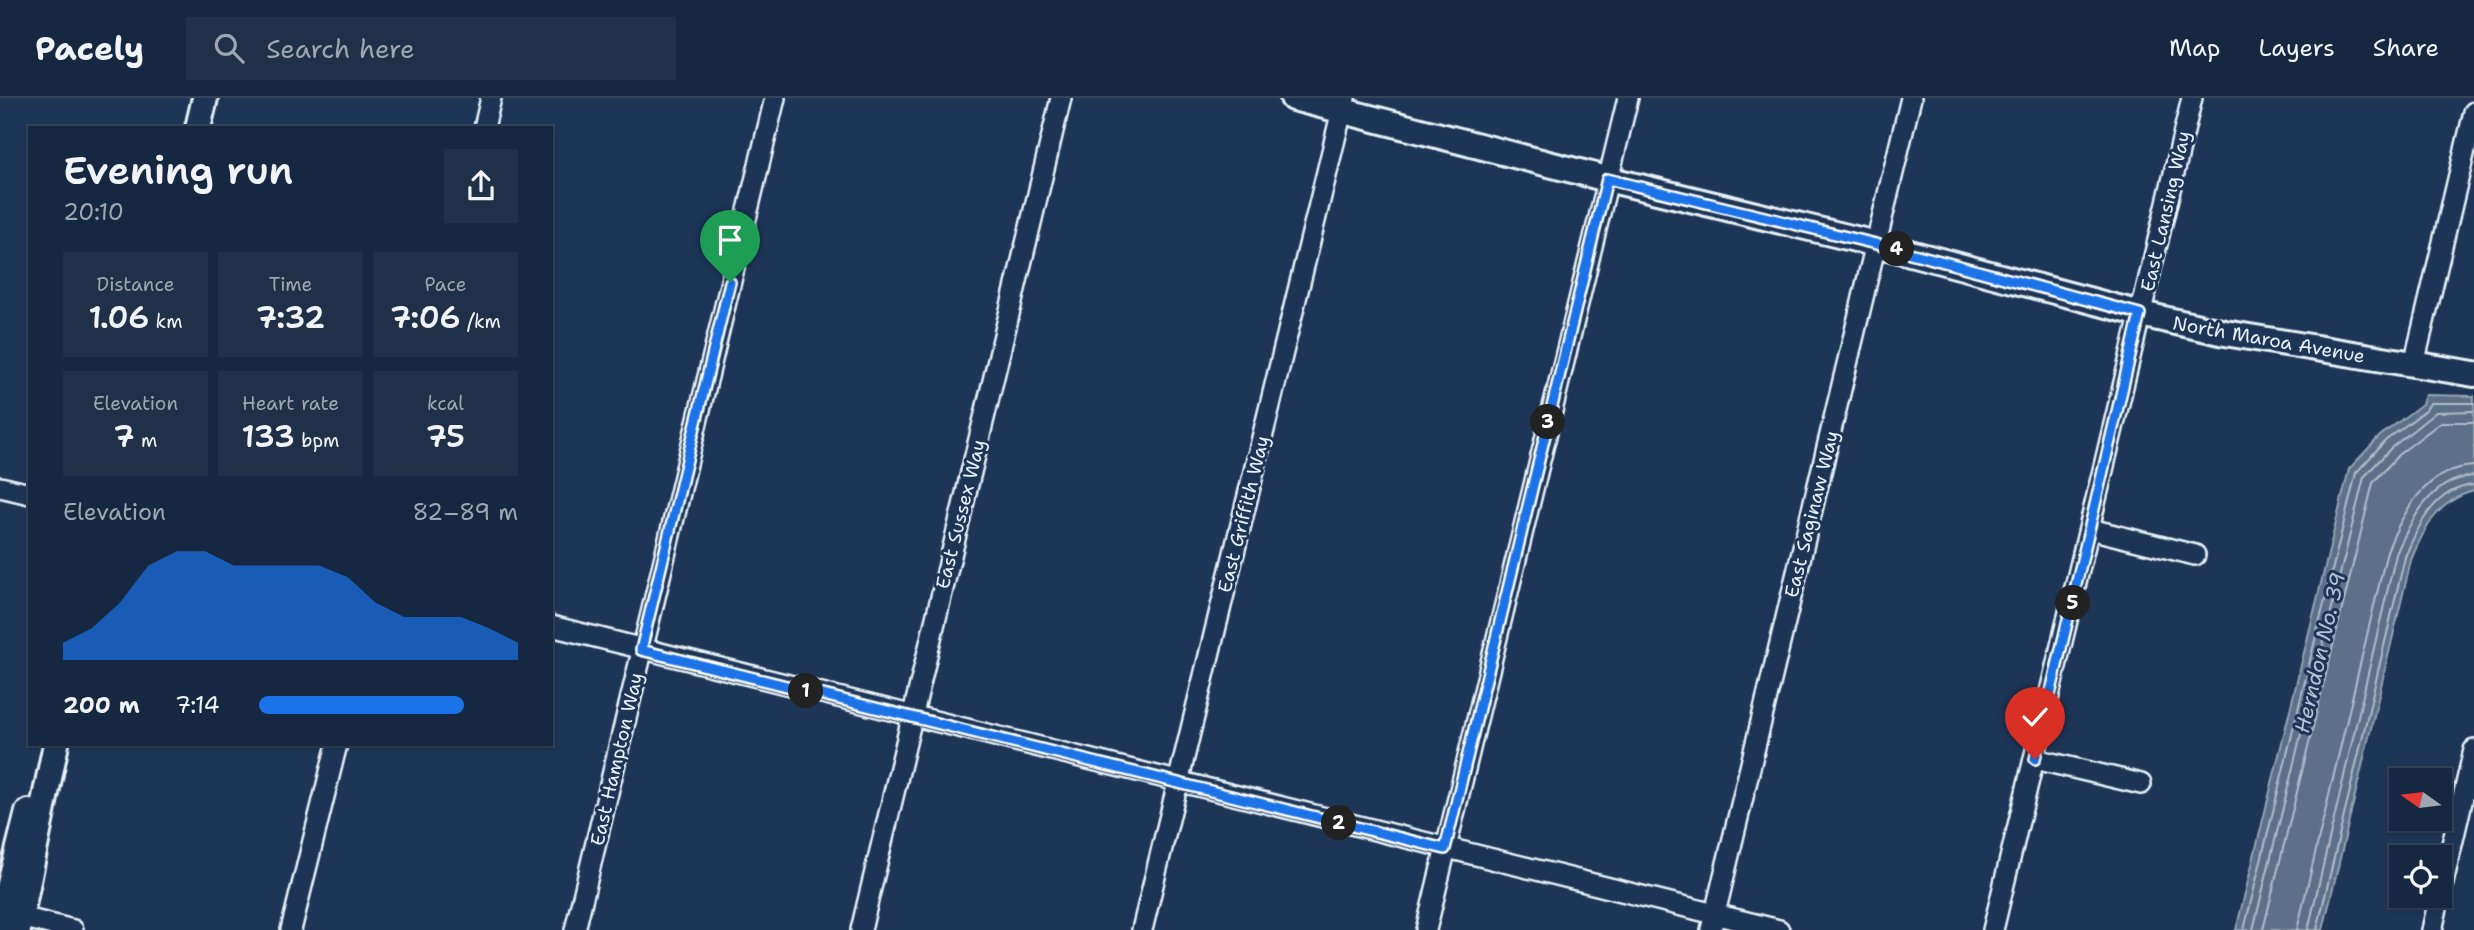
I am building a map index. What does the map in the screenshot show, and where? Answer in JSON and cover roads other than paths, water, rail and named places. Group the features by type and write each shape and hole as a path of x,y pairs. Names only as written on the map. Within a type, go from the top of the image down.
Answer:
{"main road":[{"path":"198,126 205,98"},
{"name":"North Maroa Avenue","path":"1293,98 1343,104 1607,179 1876,244 2140,314 2225,333 2474,374"},
{"path":"8,919 47,746"},
{"path":"8,919 55,746"}],"street":[{"path":"484,126 491,98"},
{"name":"East Hampton Way","path":"575,930 775,98"},
{"name":"East Sussex Way","path":"860,930 1061,98"},
{"path":"1426,930 1628,98"},
{"name":"East Saginaw Way","path":"1713,922 1911,98"},
{"name":"East Lansing Way","path":"1993,930 2192,98"},
{"name":"East Griffith Way","path":"1142,930 1343,104"},
{"path":"2414,364 2474,112"},
{"path":"0,487 28,494"},
{"path":"2090,529 2195,555"},
{"path":"553,627 1445,849 1713,922 1780,930"},
{"path":"291,930 337,746"},
{"path":"2432,930 2474,750"},
{"path":"2035,759 2141,784"},
{"path":"8,919 73,930"}],"water":[{"name":"Herndon No. 39","path":"2425,395 2474,396 2474,491 2451,501 2434,517 2411,560 2323,930 2236,930 2349,469 2380,436 2422,404"}]}
